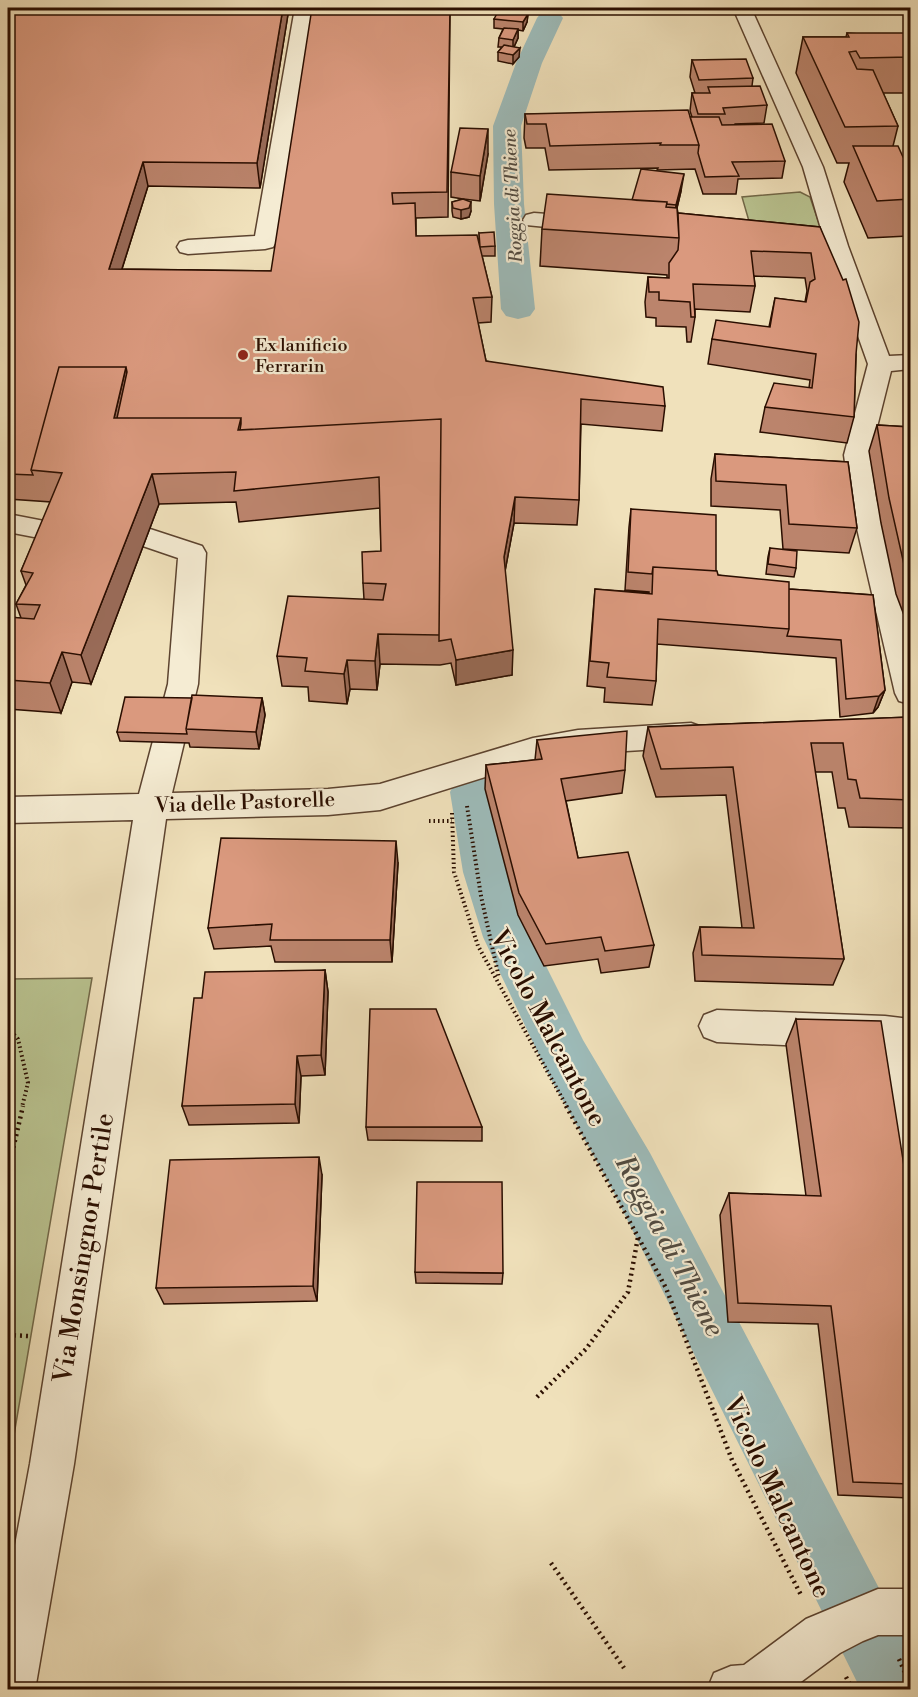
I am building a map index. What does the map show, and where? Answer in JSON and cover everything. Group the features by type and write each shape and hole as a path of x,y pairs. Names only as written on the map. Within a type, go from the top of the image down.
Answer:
{"street":[{"path":"188,247 265,242 304,8"},
{"path":"742,8 813,167 825,245 880,364 857,455 863,498 910,693"},
{"path":"534,220 612,226"},
{"path":"880,364 910,362"},
{"path":"8,523 60,533"},
{"name":"Via Monsingnor Pertile","path":"11,1689 52,1464 152,806 183,684 192,553 147,537"},
{"name":"Via delle Pastorelle","path":"8,810 328,802 380,796 533,750 578,742 717,734"},
{"path":"717,1026 898,1033 910,1179"},
{"path":"731,1689 752,1688 826,1635 894,1612"}],"path":[{"name":"Vicolo Malcantone","path":"451,803 454,872 478,946 500,982 666,1288 732,1460 853,1689"},
{"path":"471,828 481,896 500,982"},
{"path":"8,1028 18,1039 28,1083 8,1172"},
{"path":"537,1397 586,1349 628,1292 638,1236"},
{"path":"551,1563 624,1668"}],"green space":[{"path":"800,192 810,197 824,238 753,235 742,197"},
{"path":"92,978 8,1470 8,979"}],"building":[{"name":"Ex lanificio Ferrarin","path":"8,8 283,8 257,163 143,162 109,269 271,271 312,8 450,8 447,192 392,193 393,204 415,203 416,236 477,235 492,297 473,298 486,361 663,387 665,406 581,399 579,500 515,497 504,557 513,650 456,660 451,639 439,641 441,419 240,430 241,418 117,418 127,372 126,367 59,367 31,470 33,475 8,474"},
{"path":"499,10 528,14 523,22 494,19"},
{"path":"504,28 518,29 513,40 499,38"},
{"path":"847,33 907,33 910,38 910,57 860,58 856,51 849,52 857,69 873,70 898,126 845,127 803,37 849,37"},
{"path":"504,45 520,48 513,55 498,52"},
{"path":"746,59 753,78 699,80 692,60"},
{"path":"760,86 767,105 723,108 725,114 698,114 692,93 710,93 708,87"},
{"path":"688,110 699,145 660,145 661,143 550,146 546,124 527,124 525,114"},
{"path":"690,117 719,117 722,125 772,124 785,161 732,162 739,176 705,177 698,153 699,145"},
{"path":"460,128 488,129 480,176 451,172"},
{"path":"853,146 898,146 903,157 910,157 910,199 877,201"},
{"path":"641,169 684,174 676,205 667,204 667,202 632,200"},
{"path":"547,194 667,202 666,207 677,208 679,238 542,229"},
{"path":"463,199 471,202 469,208 461,210 453,208 452,202"},
{"path":"678,213 820,227 843,280 846,279 859,322 854,417 765,407 774,383 812,388 816,354 712,339 716,320 770,327 775,298 806,302 810,282 815,279 811,253 751,251 755,286 693,284 695,317 691,317 690,302 659,300 659,292 649,292 648,277 669,278 669,263 678,250"},
{"path":"494,232 495,246 480,247 479,233"},
{"path":"59,367 126,367 114,418 241,418 238,430 441,419 439,635 378,634 375,661 347,660 344,674 305,671 307,658 277,656 288,596 383,600 386,584 363,583 362,552 381,551 379,477 234,491 236,472 152,474 81,655 62,652 50,683 8,680 8,617 34,619 40,605 16,604 33,573 21,571 62,473 31,470"},
{"path":"877,425 910,427 910,557 905,569 889,498"},
{"path":"715,454 848,462 857,528 789,524 786,485 716,481"},
{"path":"631,509 716,515 716,571 653,567 652,574 628,572"},
{"path":"770,548 797,551 796,568 768,564"},
{"path":"653,567 717,571 718,575 789,582 789,629 658,619 656,681 607,677 609,663 590,661 595,589 652,594"},
{"path":"789,589 873,595 885,690 879,696 846,699 841,640 787,636"},
{"path":"192,695 262,698 256,732 186,729"},
{"path":"125,697 192,698 187,734 117,732"},
{"path":"910,717 910,800 860,798 856,780 848,779 843,743 811,743 844,959 702,955 700,927 754,928 733,767 661,769 648,727"},
{"path":"627,731 625,770 561,779 578,858 628,852 654,945 605,951 601,937 546,944 519,893 486,765 542,759 537,740"},
{"path":"221,838 396,841 390,940 270,940 272,924 208,928"},
{"path":"325,970 321,1055 297,1056 295,1104 182,1106 194,998 202,998 205,972"},
{"path":"370,1009 436,1009 482,1127 366,1127"},
{"path":"796,1019 881,1021 910,1204 910,1484 853,1482 831,1306 738,1303 729,1193 821,1196"},
{"path":"319,1157 313,1286 156,1288 170,1160"},
{"path":"417,1182 502,1182 503,1273 415,1272"}],"waterway":[{"name":"Roggia di Thiene","path":"518,309 509,204 507,126 529,63 550,18"},
{"name":"Roggia di Thiene","path":"473,792 487,872 507,937 565,1056 631,1171 897,1690"}],"place":[{"name":"Ex lanificio Ferrarin","path":"243,355"}]}
